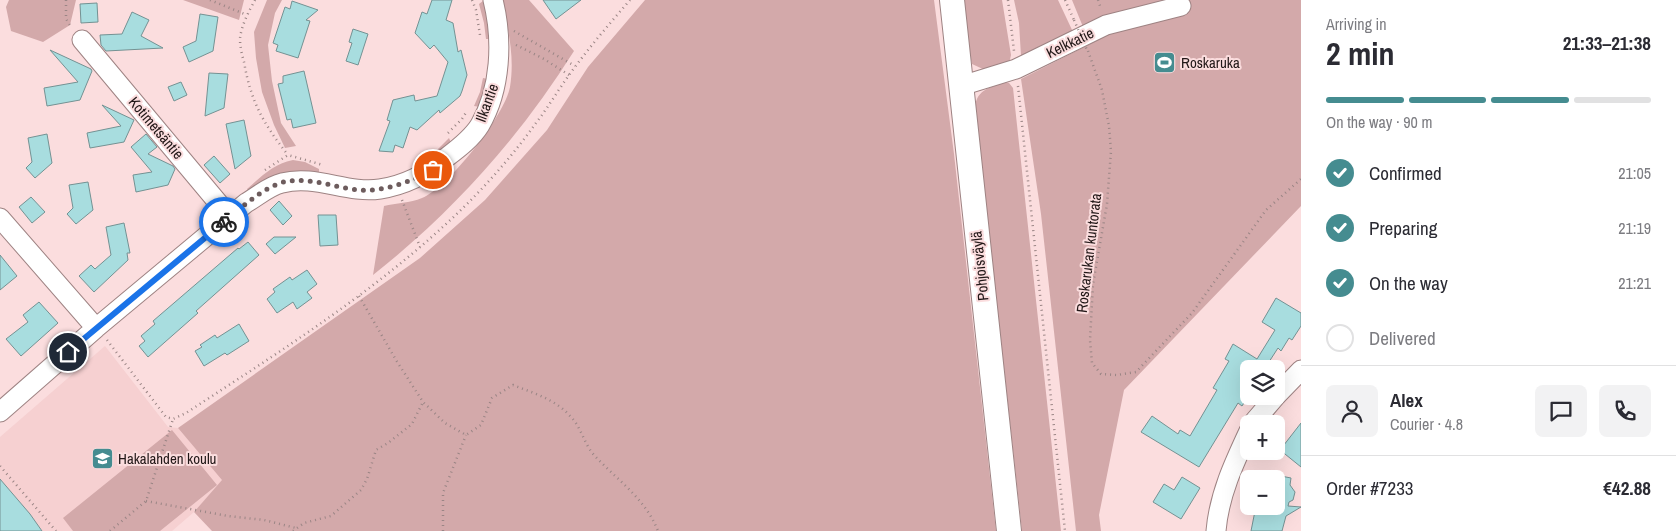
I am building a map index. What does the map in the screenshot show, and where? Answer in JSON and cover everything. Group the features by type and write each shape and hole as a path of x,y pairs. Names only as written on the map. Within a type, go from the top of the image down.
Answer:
{"main road":[{"name":"Pohjoisväylä","path":"952,0 1009,531"}],"street":[{"name":"Ilkantie","path":"0,412 96,328 230,216 269,188 293,181 318,182 361,190 396,185 420,177 433,170 462,145 479,127 488,109 494,90 498,66 498,28 493,0"},
{"name":"Kelkkatie","path":"961,86 1016,69 1106,25 1181,6"},
{"name":"Kotimetsäntie","path":"82,40 230,216"},
{"path":"0,218 96,328"},
{"path":"1285,387 1301,370"},
{"path":"1260,415 1268,405"},
{"path":"1216,531 1224,489 1240,452"}],"path":[{"path":"66,0 66,18 72,29 82,40"},
{"path":"210,0 247,15"},
{"path":"255,0 247,15 240,39 247,81 260,117 288,155"},
{"path":"110,531 146,501 173,420 323,323 420,247 468,203 536,124 575,66 630,0"},
{"path":"1008,0 1065,531"},
{"name":"Roskarukan kuntorata","path":"1065,0 1102,90 1109,126 1111,151 1107,204 1093,284 1090,340 1092,363 1101,374 1117,375 1136,372 1192,313 1266,210 1301,179"},
{"path":"498,28 575,66"},
{"path":"498,28 569,75"},
{"path":"396,185 420,247"},
{"path":"359,296 396,360 424,402 445,423 466,435"},
{"path":"96,328 166,417 173,420"},
{"path":"443,531 443,493 466,435 481,425 492,398 513,385 546,398 571,416 593,454 635,494 658,531"},
{"path":"146,501 228,516 264,520 294,530 304,523 331,516 361,490 367,479 376,450 412,424 424,402"},
{"path":"0,466 56,531"}],"shaded area":[{"path":"9,0 76,0 70,25 43,42 11,31 6,7"},
{"path":"183,0 244,0 239,20"},
{"path":"267,0 282,0 275,13 268,45 272,81 281,123 296,146 285,148 262,92 256,58 254,32"},
{"path":"502,0 529,0 574,51 531,113 483,172 431,226 373,275 384,206 413,201 433,192 460,166 474,149 498,115 506,99 510,87 512,65"},
{"path":"645,0 934,0 954,154 996,531 212,531 194,512 222,480 178,428 420,258 485,200 547,130 588,67"},
{"path":"964,0 1002,0 1011,55 1009,64 985,70 972,64"},
{"path":"1014,0 1058,0 1073,32 1021,56 1019,23"},
{"path":"1072,0 1301,0 1301,206 1124,390 1099,515 1101,531 1076,531 1041,214 1021,79 1090,44"},
{"path":"483,1 490,22 491,39 486,39 479,4"},
{"path":"483,78 488,79 480,107 474,106 480,92"},
{"path":"1005,82 1009,83 1013,88 1061,531 1022,531 975,107 978,96 981,93"},
{"path":"449,138 452,145 419,169 417,161 435,152"},
{"path":"293,160 305,162 319,169 319,175 250,193 247,189 279,164"},
{"name":"Hakalahden koulu","path":"105,346 168,427 178,428 223,480 194,512 172,531 0,531 0,437"},
{"path":"172,430 217,485 160,531 73,531 63,518"}],"building":[{"path":"432,0 452,0 446,20 453,23 458,52 461,50 467,75 462,91 460,96 440,113 439,110 417,130 410,127 403,148 395,145 393,152 379,151 390,121 387,120 393,100 414,95 415,101 437,96 448,62 434,45 430,49 415,33 422,12 427,14"},
{"path":"543,0 581,0 556,19"},
{"path":"292,1 318,10 306,20 310,21 298,58 276,51 278,45 273,43 285,7 290,9"},
{"path":"97,3 98,22 81,23 80,4"},
{"path":"132,12 149,20 141,36 163,48 106,51 101,45 100,35 122,34"},
{"path":"200,14 218,17 213,51 189,62 183,47 196,41"},
{"path":"353,29 368,34 358,65 346,61 352,43 349,42"},
{"path":"50,50 91,69 92,71 80,100 47,106 44,88 78,82"},
{"path":"304,71 316,123 293,128 291,119 287,120 278,84 283,83 283,76"},
{"path":"209,73 228,74 224,108 205,116"},
{"path":"181,82 187,95 174,101 168,87"},
{"path":"102,105 134,120 124,142 90,148 87,133 121,126"},
{"path":"244,120 251,156 235,169 226,124"},
{"path":"47,134 52,163 35,178 26,168 32,162 28,138"},
{"path":"146,134 157,147 148,154 173,166 175,169 168,185 136,192 133,175 152,172 131,147"},
{"path":"214,156 230,174 220,183 204,165"},
{"path":"88,182 93,210 76,224 67,214 73,208 69,185"},
{"path":"31,197 45,212 32,223 19,207"},
{"path":"279,201 292,216 283,225 270,210"},
{"path":"318,215 336,215 338,245 320,246"},
{"path":"124,223 130,253 127,253 128,260 94,292 79,276 91,265 95,269 111,255 106,227"},
{"path":"274,237 296,237 275,254 266,244"},
{"path":"248,242 259,255 148,357 139,346 145,341 141,336 155,324 153,321 238,248"},
{"path":"0,255 17,276 0,290"},
{"path":"307,270 317,284 307,292 312,298 297,309 293,302 277,313 267,299 275,292 273,289 290,277 292,280"},
{"path":"1276,298 1301,313 1301,326 1292,340 1289,338 1281,351 1278,348 1270,360 1240,360 1240,404 1238,403 1199,467 1141,432 1152,416 1178,434 1180,430 1190,436 1217,390 1213,388 1229,361 1225,359 1233,344 1257,359 1275,330 1262,322"},
{"path":"39,302 58,323 21,356 6,339 28,322 23,315"},
{"path":"239,324 249,341 227,355 225,353 204,366 195,351 202,347 200,345 215,335 217,338"},
{"path":"1301,423 1301,467 1285,454 1285,444"},
{"path":"1182,477 1200,488 1181,519 1153,502 1164,484 1174,490"},
{"path":"1285,477 1291,478 1290,485 1295,492 1293,500 1289,502 1288,506 1301,507 1286,516 1282,531 1251,531 1254,515 1285,515"},
{"path":"0,479 30,514 42,531 0,531"}],"way so far":[{"path":"224,222 246,203 269,188 282,183 304,180 361,190 380,189 420,177 433,170"}],"place":[{"name":"Roskaruka","path":"1165,63"},
{"name":"Hakalahden koulu","path":"102,459"}],"route":[{"path":"68,352 224,222"}]}
